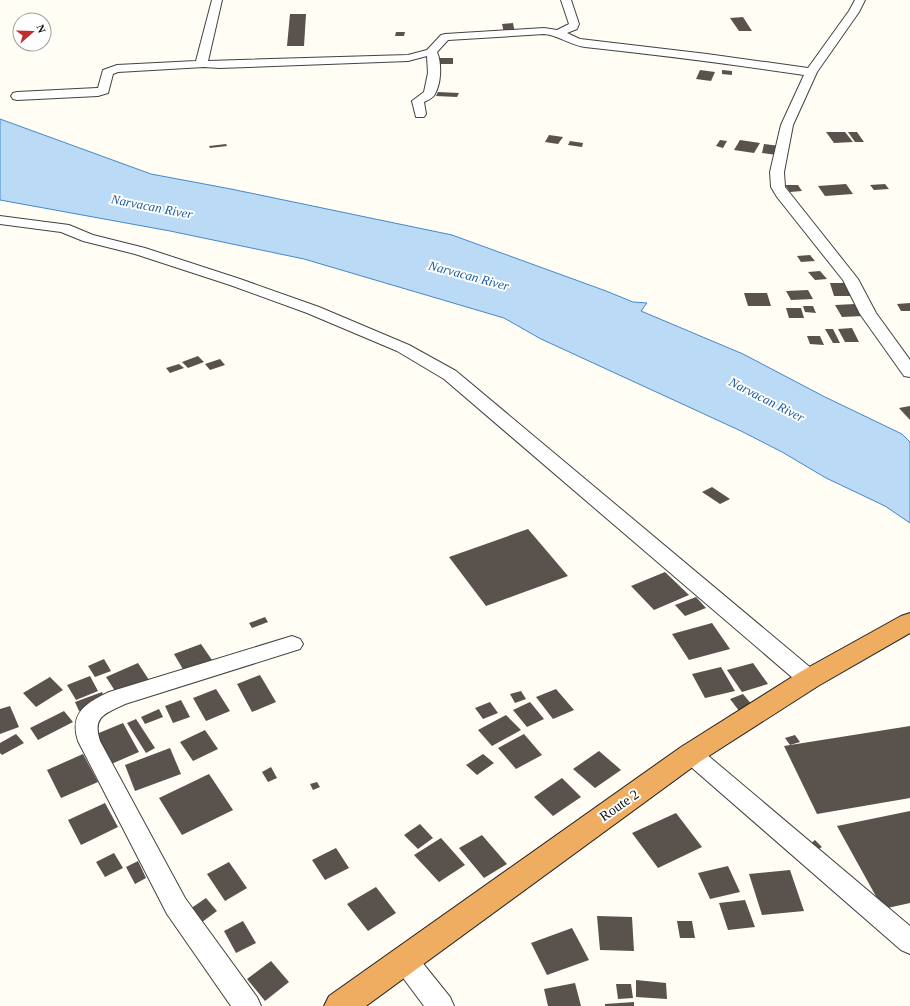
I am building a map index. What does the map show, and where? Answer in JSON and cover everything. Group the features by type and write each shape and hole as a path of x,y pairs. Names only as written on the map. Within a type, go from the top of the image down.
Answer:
{"highway":[{"name":"Route 2","path":"340,1006 691,754 809,679 910,622"}],"street":[{"path":"203,64 204,48 217,0"},
{"path":"559,33 573,27 574,24 566,0"},
{"path":"860,0 854,12 811,72 788,125 777,172 778,187 850,279 868,314 910,372"},
{"path":"17,96 101,91 105,88 107,72 117,69 203,64 219,65 408,58 431,52 443,38 447,36 544,31 559,33 570,40 582,43 706,57 811,72"},
{"path":"420,114 418,101 429,94 431,87 435,61 431,52"},
{"path":"0,220 64,228 88,238 140,251 235,282 313,310 403,348 422,358 450,375 809,679"},
{"path":"248,1006 176,906 89,741 85,730 86,720 93,712 104,704 117,698 292,644"},
{"path":"691,754 910,942"},
{"path":"404,959 440,1006"}],"water":[{"name":"Narvacan River","path":"0,119 151,174 452,235 633,302 647,303 641,311 743,354 825,397 902,434 910,442 910,523 885,506 826,478 782,452 741,431 541,339 504,318 304,259 170,231 0,200"}],"building":[{"path":"290,14 306,14 304,46 287,46"},
{"path":"743,17 752,31 739,31 730,18"},
{"path":"513,23 515,33 504,33 502,24"},
{"path":"396,32 405,32 404,36 395,36"},
{"path":"440,58 453,58 453,64 440,64"},
{"path":"700,70 715,72 711,81 696,79"},
{"path":"722,70 732,71 732,75 722,74"},
{"path":"438,92 459,93 457,97 436,96"},
{"path":"826,132 845,132 853,142 834,143"},
{"path":"848,132 857,132 864,142 855,142"},
{"path":"549,135 563,137 558,144 545,142"},
{"path":"720,140 727,141 723,148 716,146"},
{"path":"740,140 760,143 754,153 734,150"},
{"path":"570,141 583,143 582,147 568,145"},
{"path":"226,144 227,146 210,148 209,146"},
{"path":"764,144 780,146 777,155 762,153"},
{"path":"846,184 853,194 825,196 818,186"},
{"path":"885,184 889,189 874,190 870,185"},
{"path":"785,185 798,185 802,191 790,192"},
{"path":"810,255 815,261 801,262 797,256"},
{"path":"820,271 827,279 815,280 808,272"},
{"path":"830,283 848,283 852,296 834,296"},
{"path":"808,290 813,299 791,300 786,291"},
{"path":"744,293 767,293 771,306 748,306"},
{"path":"910,303 910,311 901,311 897,304"},
{"path":"855,304 863,316 842,317 835,305"},
{"path":"803,306 813,306 816,313 805,312"},
{"path":"786,308 801,308 804,318 789,318"},
{"path":"852,328 859,342 845,342 838,329"},
{"path":"825,329 833,329 840,343 833,343"},
{"path":"807,336 820,336 824,345 810,344"},
{"path":"198,356 204,362 188,368 182,362"},
{"path":"220,359 225,365 210,370 205,364"},
{"path":"179,364 184,368 170,373 166,368"},
{"path":"910,406 910,420 899,408"},
{"path":"712,487 730,499 720,504 702,492"},
{"path":"528,529 568,576 486,606 449,557"},
{"path":"665,572 689,595 654,610 631,586"},
{"path":"696,597 706,608 685,616 675,605"},
{"path":"265,617 268,622 252,628 249,623"},
{"path":"712,623 730,649 689,660 672,634"},
{"path":"201,644 212,660 184,671 174,654"},
{"path":"104,659 111,671 95,677 88,666"},
{"path":"138,663 149,680 117,694 106,677"},
{"path":"753,663 768,684 742,692 727,670"},
{"path":"721,667 735,691 705,698 692,674"},
{"path":"260,675 276,702 252,712 237,684"},
{"path":"90,676 98,691 76,700 67,685"},
{"path":"50,677 63,690 36,707 23,693"},
{"path":"216,689 230,711 206,721 193,698"},
{"path":"556,689 574,710 553,719 536,697"},
{"path":"521,691 526,699 515,703 510,694"},
{"path":"102,692 106,701 79,711 75,702"},
{"path":"743,694 757,711 743,716 730,699"},
{"path":"181,700 190,717 173,723 165,706"},
{"path":"490,702 498,713 483,719 475,708"},
{"path":"530,702 544,719 527,727 513,710"},
{"path":"10,706 19,727 0,734 0,709"},
{"path":"159,709 163,717 145,724 141,717"},
{"path":"64,711 73,722 38,740 30,728"},
{"path":"506,715 521,730 492,746 478,730"},
{"path":"136,719 155,748 146,753 127,723"},
{"path":"123,723 139,752 109,765 94,735"},
{"path":"910,726 910,798 817,814 784,746"},
{"path":"205,730 218,749 193,761 180,742"},
{"path":"16,734 24,743 2,755 0,753 0,743"},
{"path":"524,734 542,755 516,769 498,748"},
{"path":"795,735 800,742 790,745 785,738"},
{"path":"170,748 181,774 135,791 125,765"},
{"path":"599,751 621,770 595,788 573,769"},
{"path":"83,754 98,782 61,798 47,770"},
{"path":"483,754 494,763 477,775 466,765"},
{"path":"271,767 277,778 268,782 262,772"},
{"path":"209,774 233,810 182,835 159,798"},
{"path":"562,778 581,797 553,816 534,797"},
{"path":"317,782 320,787 313,790 310,784"},
{"path":"105,803 118,827 81,845 68,820"},
{"path":"910,811 910,903 883,909 837,826"},
{"path":"676,813 702,847 658,868 632,833"},
{"path":"420,824 433,838 418,849 404,835"},
{"path":"482,835 507,864 484,878 459,848"},
{"path":"441,838 465,865 439,882 414,855"},
{"path":"815,840 822,847 815,851 809,845"},
{"path":"336,848 349,868 325,880 312,860"},
{"path":"114,853 123,868 105,877 96,862"},
{"path":"138,861 146,878 135,884 126,867"},
{"path":"229,862 247,888 225,901 207,874"},
{"path":"728,866 740,892 710,899 698,873"},
{"path":"790,870 804,911 762,915 749,874"},
{"path":"376,887 396,913 368,931 347,904"},
{"path":"206,898 217,911 198,925 187,911"},
{"path":"745,900 755,927 728,930 719,903"},
{"path":"597,916 632,917 634,951 600,950"},
{"path":"243,921 256,943 236,953 224,931"},
{"path":"677,921 692,921 695,938 680,938"},
{"path":"572,928 589,960 547,975 531,943"},
{"path":"271,961 289,982 265,1001 247,979"},
{"path":"636,980 666,983 667,999 636,997"},
{"path":"575,983 581,1006 548,1006 544,989"},
{"path":"616,984 631,984 633,998 618,999"},
{"path":"634,1002 634,1006 605,1006 605,1004"}]}
